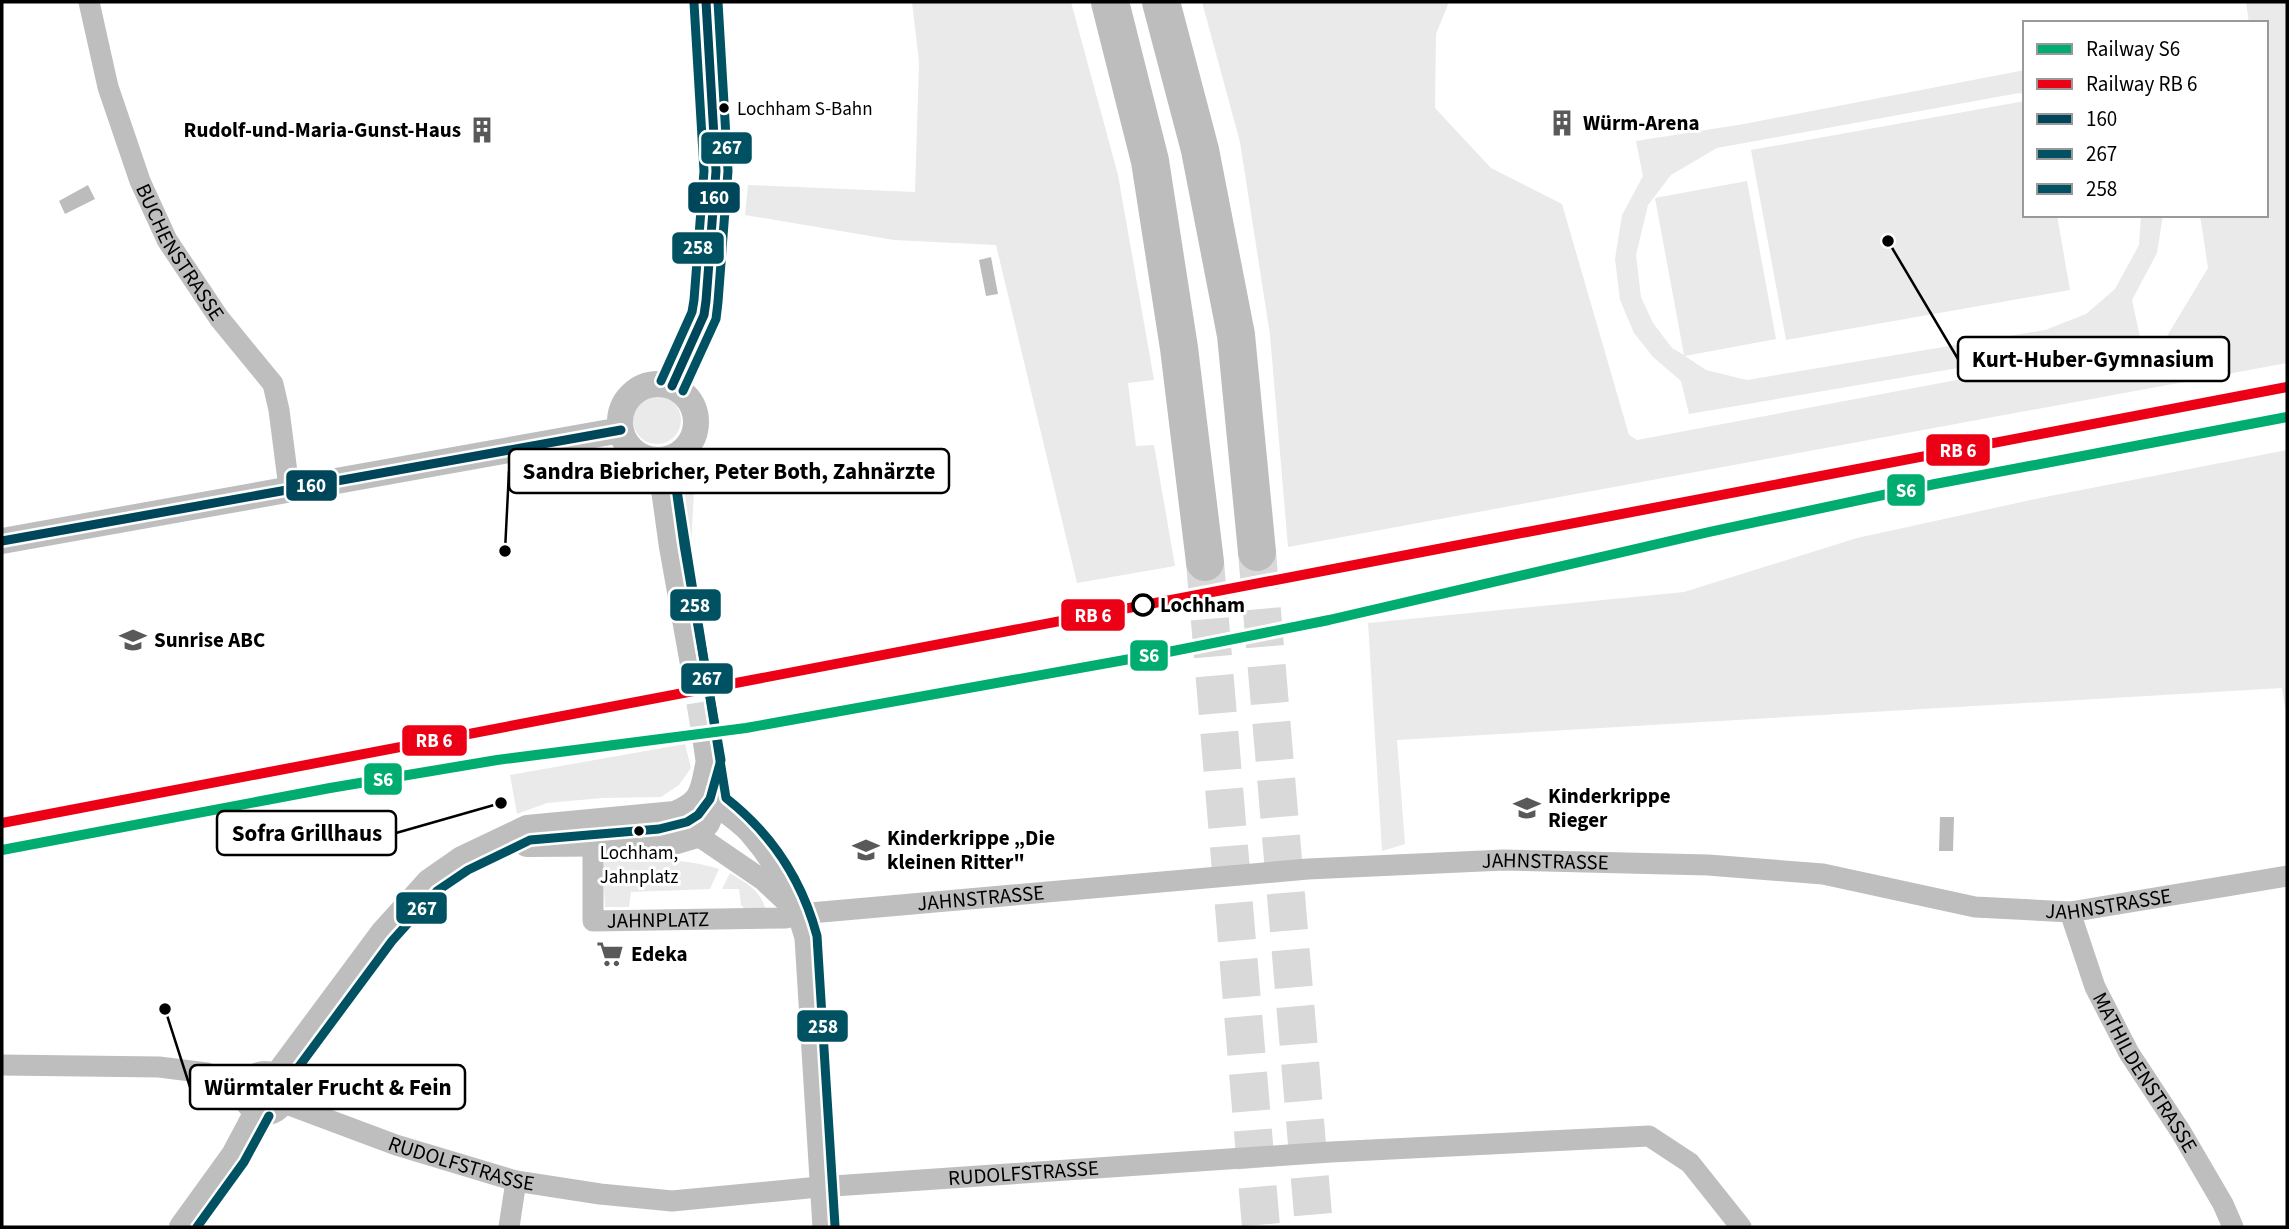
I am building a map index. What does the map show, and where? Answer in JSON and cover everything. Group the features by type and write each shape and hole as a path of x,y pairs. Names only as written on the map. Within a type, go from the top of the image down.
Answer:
{"highway":[{"path":"1110,2 1150,161 1179,348 1205,562"},
{"path":"1161,2 1200,150 1236,335 1257,552"}],"street":[{"name":"BUCHENSTRASSE","path":"89,2 108,87 140,181 167,240 219,318 273,384 289,488"},
{"path":"672,386 704,315 708,274 716,171 706,2"},
{"path":"656,384 672,386 687,397 696,414 691,443 682,453 660,461 642,457 628,446 621,430 624,406 640,388 656,384"},
{"path":"2,541 621,430"},
{"path":"660,461 693,664"},
{"path":"494,844 670,843 697,835 707,823 702,792 708,752"},
{"path":"182,1227 234,1155 265,1095 383,933 429,882 462,859 527,828 659,817 705,806 748,832 782,878 799,914 805,938 823,1227"},
{"path":"697,835 763,880 799,914"},
{"name":"JAHNPLATZ","path":"593,844 593,921 786,918 799,914"},
{"name":"JAHNSTRASSE","path":"799,914 1308,869 1504,860 1708,864 1823,874 1976,907 2070,912 2287,876"},
{"name":"MATHILDENSTRASSE","path":"2070,912 2095,988 2129,1053 2181,1132 2223,1204 2233,1227"},
{"name":"RUDOLFSTRASSE","path":"2,1065 159,1067 207,1073 396,1145 516,1181 600,1194 672,1201 819,1187 1331,1152 1649,1136 1690,1164 1741,1227"},
{"path":"509,1227 516,1181"}],"shaded area":[{"path":"912,2 1071,2 1118,175 1154,380 1128,383 1136,446 1154,445 1175,566 1077,583 996,245 894,240 745,215 748,185 915,192 919,62"},
{"path":"1202,2 1449,2 1436,34 1435,108 1491,168 1562,204 1629,435 1637,440 2164,341 2208,268 2200,217 2268,217 2268,21 2249,21 2246,2 2287,2 2287,363 1288,547 1270,335 1240,142"},
{"path":"2023,70 2023,94 1717,148 1671,175 1648,205 1636,255 1641,297 1653,323 1672,348 1684,355 1655,198 1747,181 1776,339 1685,356 1706,370 1747,380 2045,330 2086,314 2115,289 2139,245 2141,217 2163,217 2157,253 2132,300 2140,337 1689,414 1681,381 1653,357 1634,333 1620,300 1615,259 1622,215 1643,176 1636,141 1744,124"},
{"path":"2023,101 2023,217 2057,217 2070,290 1786,340 1751,150"},
{"path":"88,185 95,199 65,214 59,201"},
{"path":"991,257 998,294 986,296 979,260"},
{"path":"657,396 674,403 681,420 674,437 657,444 640,437 633,420 640,403"},
{"path":"700,445 696,478 683,478 689,456"},
{"path":"2287,450 2287,720 2282,688 1397,740 1405,844 1382,851 1368,623 1684,592 1857,538 2040,498"},
{"path":"684,489 694,490 691,548 688,548"},
{"path":"685,744 691,768 679,785 661,797 602,798 547,803 517,814 510,775"},
{"path":"1940,817 1954,817 1953,851 1939,851"},
{"path":"606,859 677,861 719,869 710,889 631,892 629,907 605,907 603,865"},
{"path":"730,873 756,891 765,908 745,909 741,905 739,889 722,889"}],"tunnel":[{"path":"1257,552 1314,1227"},
{"path":"1205,562 1261,1227"},
{"path":"693,664 706,743"}],"rail line":[{"name":"S6","path":"2,850 330,788 497,760 746,728 1158,654 1329,620 1709,532 1935,484 2287,417"}],"transit line":[{"name":"160","path":"672,386 704,315 706,301 716,171 706,2"},
{"name":"267","path":"683,391 716,319 718,302 728,171 718,2"},
{"name":"258","path":"661,381 692,312 694,300 704,171 694,3"},
{"path":"2,823 2287,387"},
{"name":"160","path":"2,541 621,430"},
{"name":"267","path":"286,1084 392,941 437,891 468,870 530,840 659,829 687,822 698,815 710,799 721,760 672,459"},
{"name":"258","path":"672,459 726,798 758,827 783,860 803,896 817,936 835,1226"},
{"name":"267","path":"197,1227 244,1162 269,1116"}],"place":[{"name":"Lochham S-Bahn","path":"724,108"},
{"name":"Würm-Arena","path":"1562,123"},
{"name":"Rudolf-und-Maria-Gunst-Haus","path":"482,130"},
{"name":"Kurt-Huber-Gymnasium","path":"1888,241"},
{"name":"Sandra Biebricher, Peter Both, Zahnärzte","path":"505,551"},
{"name":"Lochham","path":"1143,605"},
{"name":"Sunrise ABC","path":"133,640"},
{"name":"Sofra Grillhaus","path":"501,803"},
{"name":"Kinderkrippe Rieger","path":"1527,808"},
{"name":"Lochham, Jahnplatz","path":"639,831"},
{"name":"Kinderkrippe „Die kleinen Ritter\"","path":"866,850"},
{"name":"Edeka","path":"610,954"},
{"name":"Würmtaler Frucht & Fein","path":"165,1009"}]}
